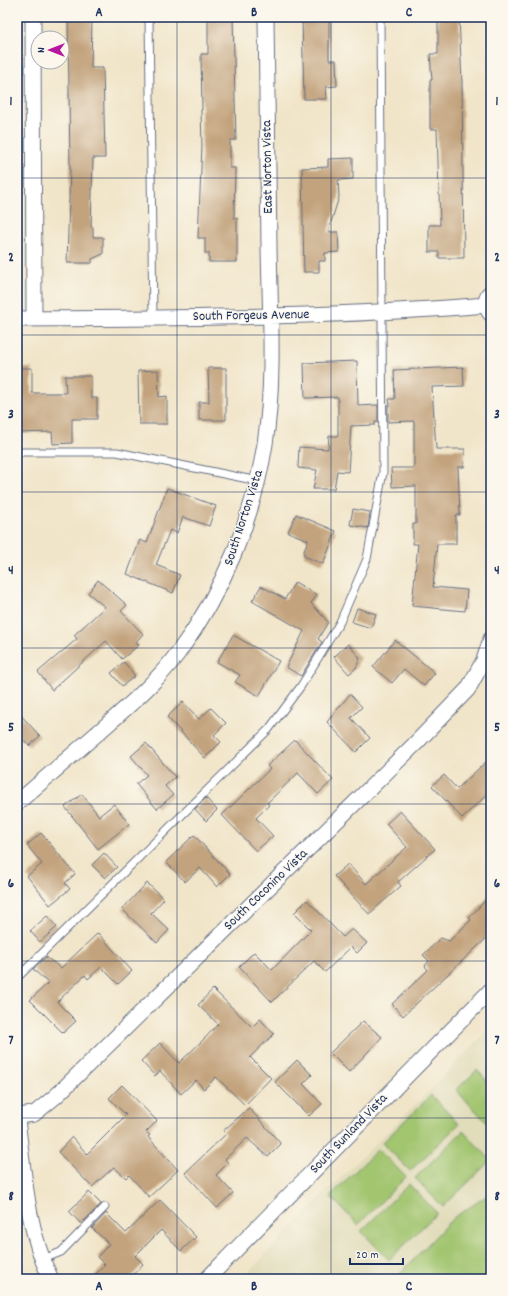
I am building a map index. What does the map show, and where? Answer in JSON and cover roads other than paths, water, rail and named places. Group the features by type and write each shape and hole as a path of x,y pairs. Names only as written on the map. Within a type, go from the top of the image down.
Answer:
{"street":[{"path":"33,17 34,319"},
{"name":"East Norton Vista","path":"266,17 270,317"},
{"name":"South Forgeus Avenue","path":"17,319 270,317 383,312 489,303"},
{"name":"South Norton Vista","path":"17,804 155,680 178,654 207,609 223,579 238,545 258,481 265,443 269,401 270,317"},
{"name":"South Coconino Vista","path":"17,1116 34,1114 52,1100 420,739 468,689 484,660 491,639"},
{"name":"South Sunland Vista","path":"207,1279 491,990"},
{"path":"17,1120 25,1182 38,1246 51,1279"}],"lane":[{"path":"150,17 153,318"},
{"path":"17,978 269,729 301,686 340,622 367,559 383,472 380,17"},
{"path":"17,452 117,452 258,481"},
{"path":"42,1259 61,1252 105,1207"}]}
